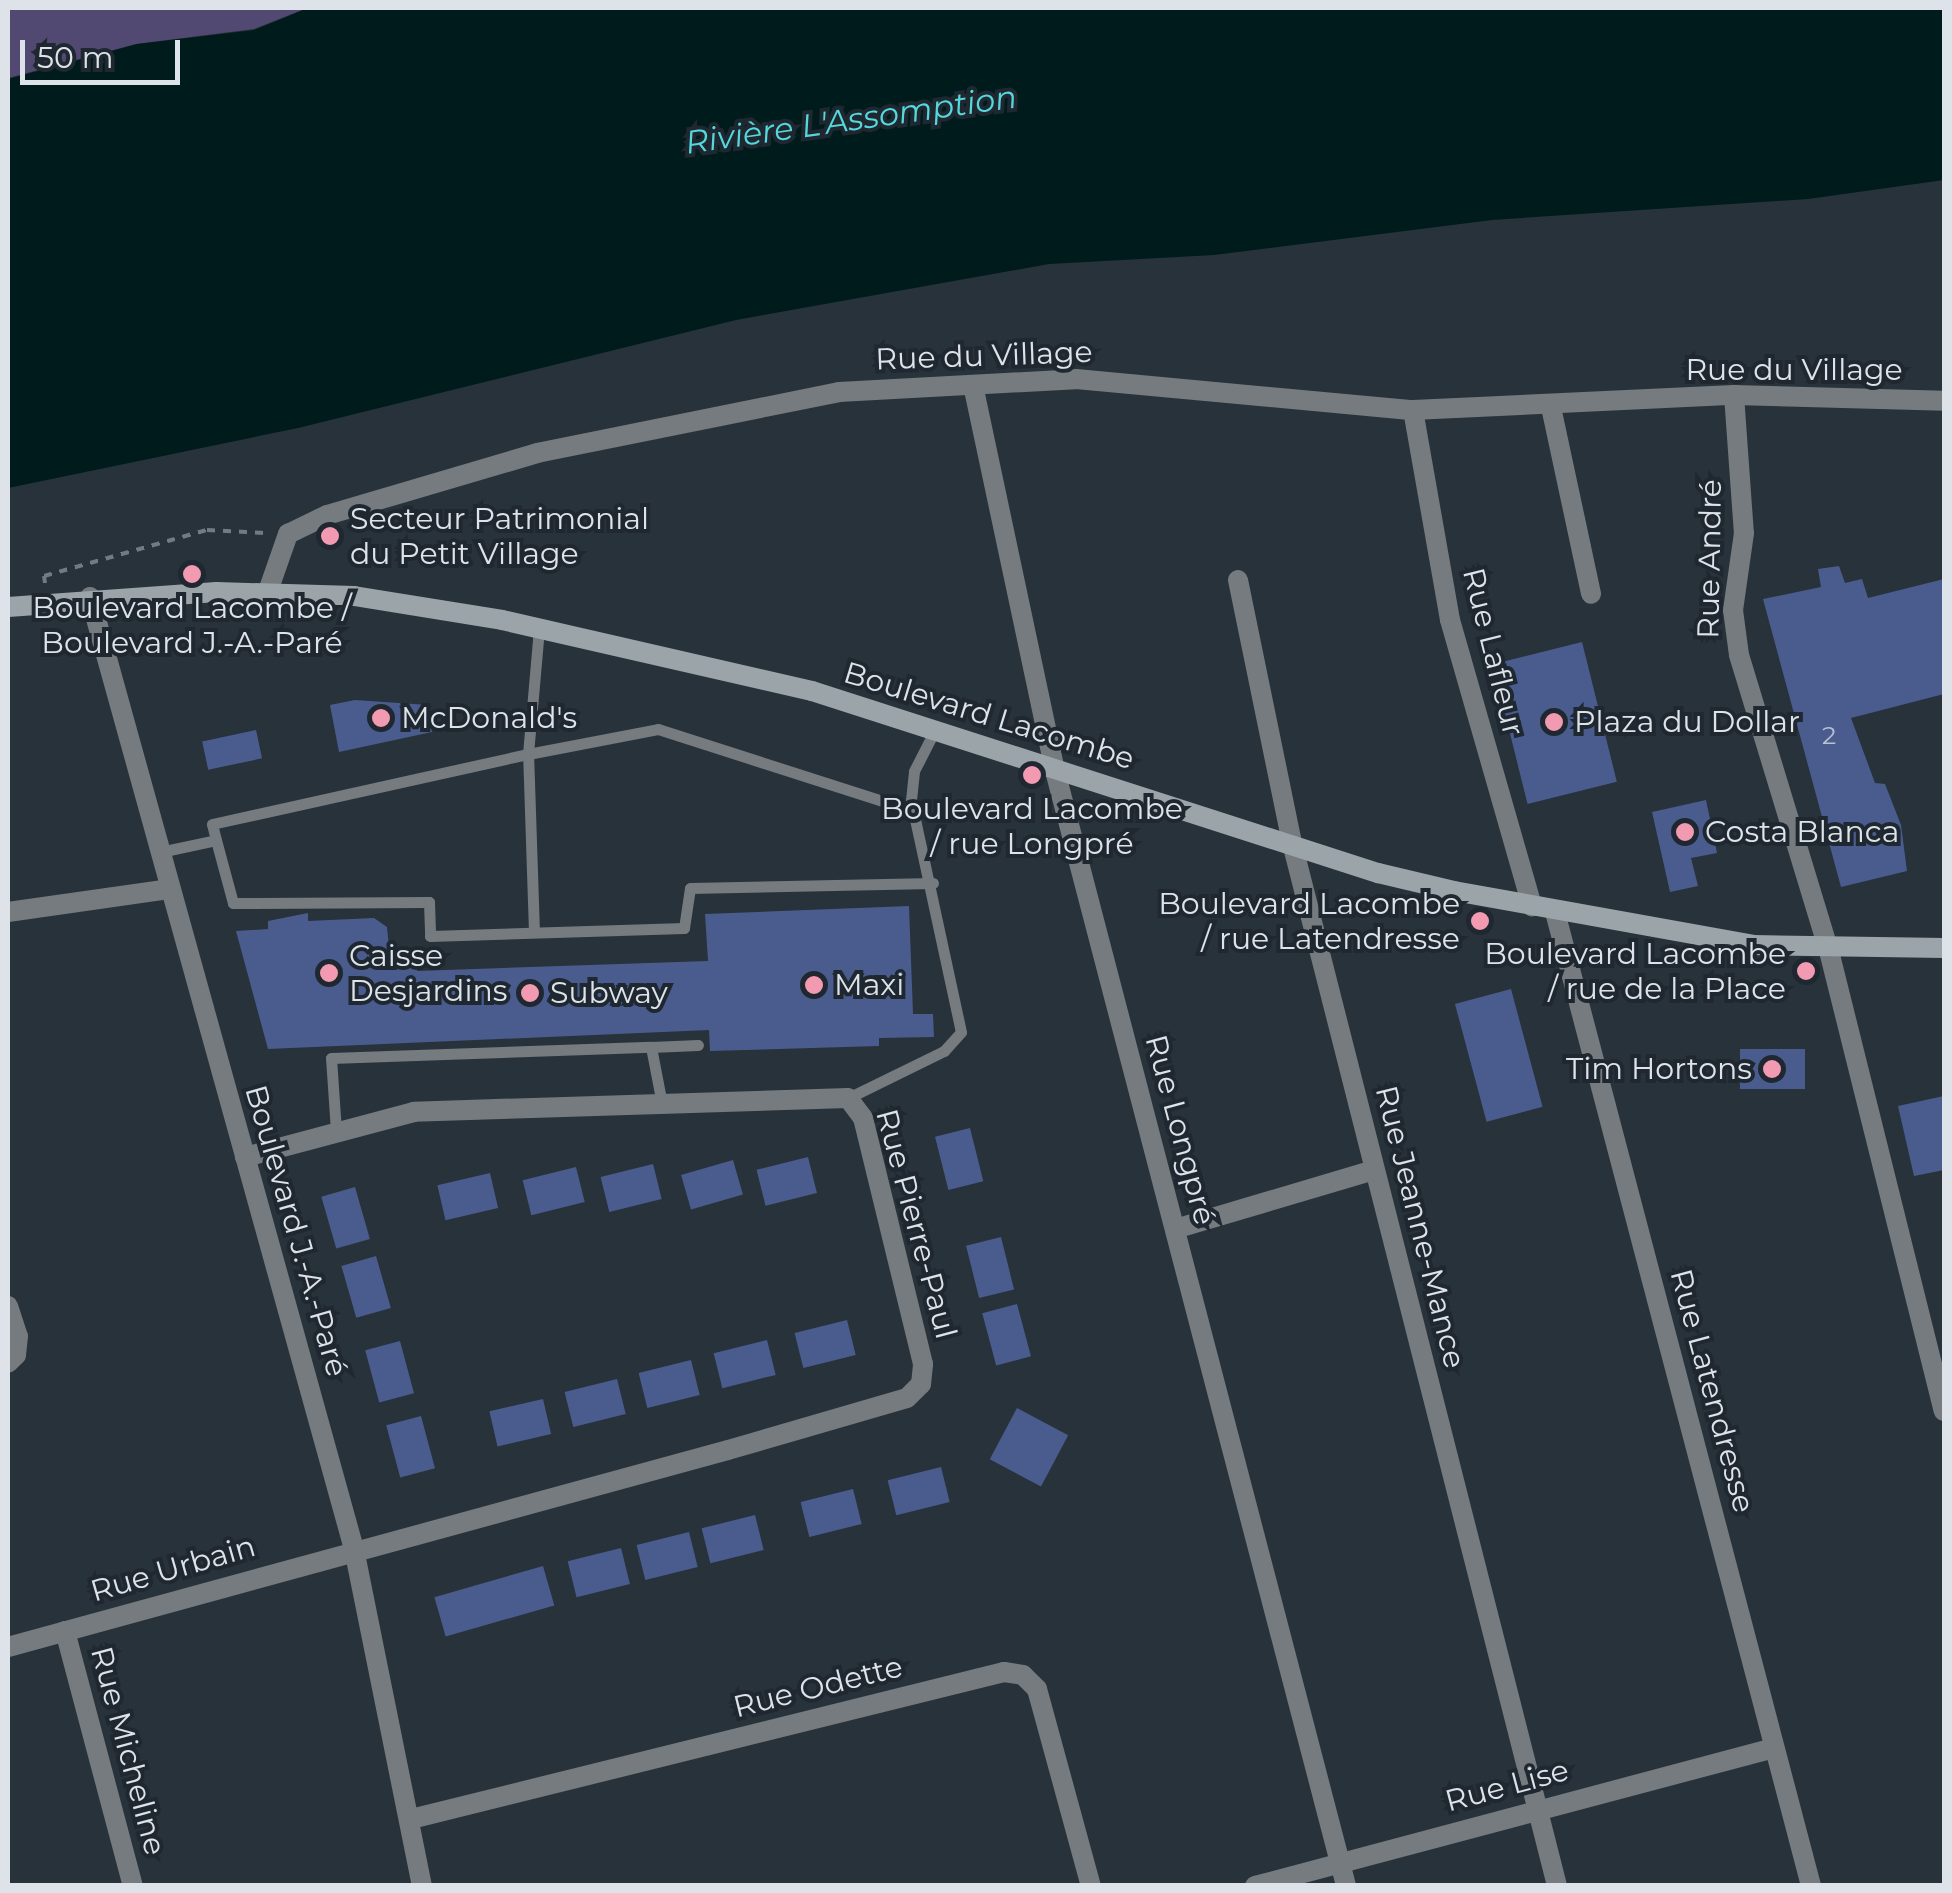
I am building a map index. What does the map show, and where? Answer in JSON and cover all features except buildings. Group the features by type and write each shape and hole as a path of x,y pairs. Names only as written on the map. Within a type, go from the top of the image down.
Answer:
{"main road":[{"name":"Boulevard Lacombe","path":"8,607 90,597 354,596 540,628 728,668 1054,767 1378,874 1676,935 1829,951 1944,948"}],"street":[{"name":"Rue du Village","path":"288,534 327,515 537,452 839,392 1076,378 1413,410 1551,408 1734,395 1944,401"},
{"name":"Rue Longpré","path":"973,386 1054,767 1346,1886"},
{"name":"Rue André","path":"1734,395 1744,533 1733,610 1739,656 1829,951 1944,1411"},
{"path":"1551,408 1592,594"},
{"name":"Rue Lafleur","path":"1413,410 1450,620 1532,906"},
{"path":"266,594 288,534"},
{"name":"Rue Jeanne-Mance","path":"1238,580 1292,844 1558,1886"},
{"name":"Boulevard J.-A.-Paré","path":"90,597 354,1549 422,1886"},
{"path":"8,912 170,890"},
{"name":"Rue Latendresse","path":"1555,912 1811,1886"},
{"name":"Rue Pierre-Paul","path":"245,1157 414,1112 848,1098 863,1118 923,1364 921,1384 908,1398 354,1549"},
{"path":"1175,1228 1374,1170"},
{"path":"8,1306 18,1336 16,1355 8,1363"},
{"path":"1923,1326 1944,1321"},
{"name":"Rue Urbain","path":"8,1648 354,1549"},
{"name":"Rue Micheline","path":"65,1631 132,1886"},
{"name":"Rue Odette","path":"411,1819 1004,1672 1023,1675 1038,1689 1091,1886"},
{"name":"Rue Lise","path":"1255,1886 1774,1748"}],"lane":[{"path":"534,932 528,754 540,628"},
{"path":"916,812 658,729 212,824 233,904 429,902 430,936 684,928 690,888 932,883"},
{"path":"848,1098 944,1051 961,1032 916,812 914,771 936,730"},
{"path":"160,852 216,840"},
{"path":"336,1132 331,1058 698,1045"},
{"path":"651,1047 662,1104"}],"path":[{"path":"45,603 44,576 148,544 207,530 288,534"}],"shaded area":[{"path":"8,8 307,8 254,29 136,44 8,78"}],"water":[{"name":"Rivière L'Assomption","path":"308,8 1944,8 1944,180 1808,199 1492,220 1214,255 1049,264 736,320 298,428 8,488 8,79 137,44 254,30"}],"place":[{"name":"Secteur Patrimonial du Petit Village","path":"330,536"},
{"name":"Boulevard Lacombe / Boulevard J.-A.-Paré","path":"192,574"},
{"name":"McDonald's","path":"381,718"},
{"name":"Plaza du Dollar","path":"1554,722"},
{"name":"Boulevard Lacombe / rue Longpré","path":"1032,775"},
{"name":"Costa Blanca","path":"1685,832"},
{"name":"Boulevard Lacombe / rue Latendresse","path":"1480,921"},
{"name":"Boulevard Lacombe / rue de la Place","path":"1806,971"},
{"name":"Caisse Desjardins","path":"329,973"},
{"name":"Maxi","path":"814,985"},
{"name":"Subway","path":"530,993"},
{"name":"Tim Hortons","path":"1772,1069"}]}
